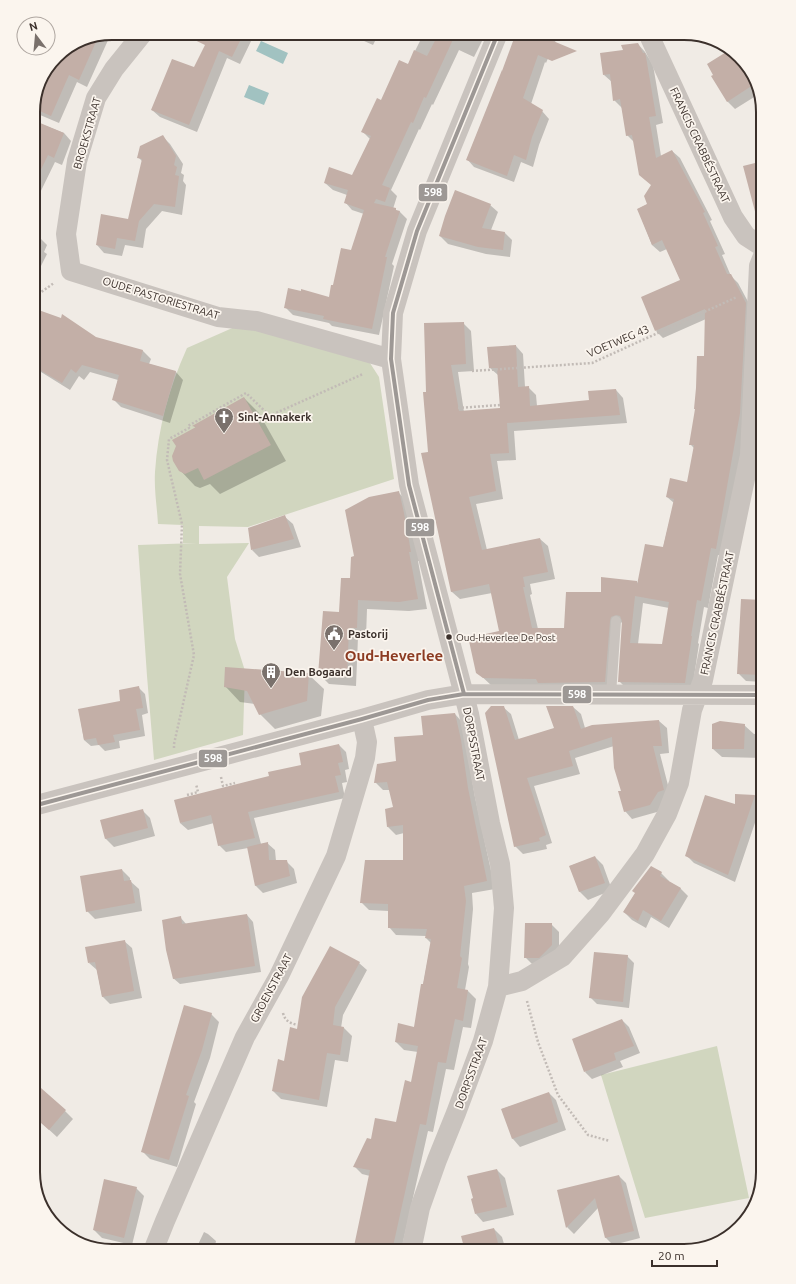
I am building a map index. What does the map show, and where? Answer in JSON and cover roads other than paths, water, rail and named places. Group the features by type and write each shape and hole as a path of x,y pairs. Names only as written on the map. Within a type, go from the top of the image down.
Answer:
{"street":[{"name":"BROEKSTRAAT","path":"71,271 66,234 77,161 96,98 114,69 138,40"},
{"name":"DORPSSTRAAT","path":"413,1244 420,1208 483,1041 498,987 504,908 500,864 490,824 464,694 409,484 392,368 393,313 417,231 495,40"},
{"name":"FRANCIS CRABBÉSTRAAT","path":"651,40 733,217 746,236 756,242"},
{"name":"OUDE PASTORIESTRAAT","path":"71,271 218,317 256,321 392,368"},
{"name":"FRANCIS CRABBÉSTRAAT","path":"498,987 522,981 562,958 600,913 645,854 667,814 679,783 695,703 703,680 750,455 756,343"},
{"path":"40,804 362,719 428,700 464,694 611,695 695,703 756,696"},
{"name":"GROENSTRAAT","path":"157,1244 165,1221 245,1037 279,976 336,856 365,758 367,742 362,719"}],"lane":[{"path":"611,695 616,621"}],"water":[{"path":"261,41 288,53 283,64 256,51"},
{"path":"249,85 269,93 264,105 244,97"}],"place":[{"name":"Sint-Annakerk","path":"224,434"},
{"name":"Oud-Heverlee De Post","path":"449,637"},
{"name":"Pastorij","path":"334,651"},
{"name":"Den Bogaard","path":"271,689"}],"district":[{"name":"Oud-Heverlee","path":"394,655"}]}
